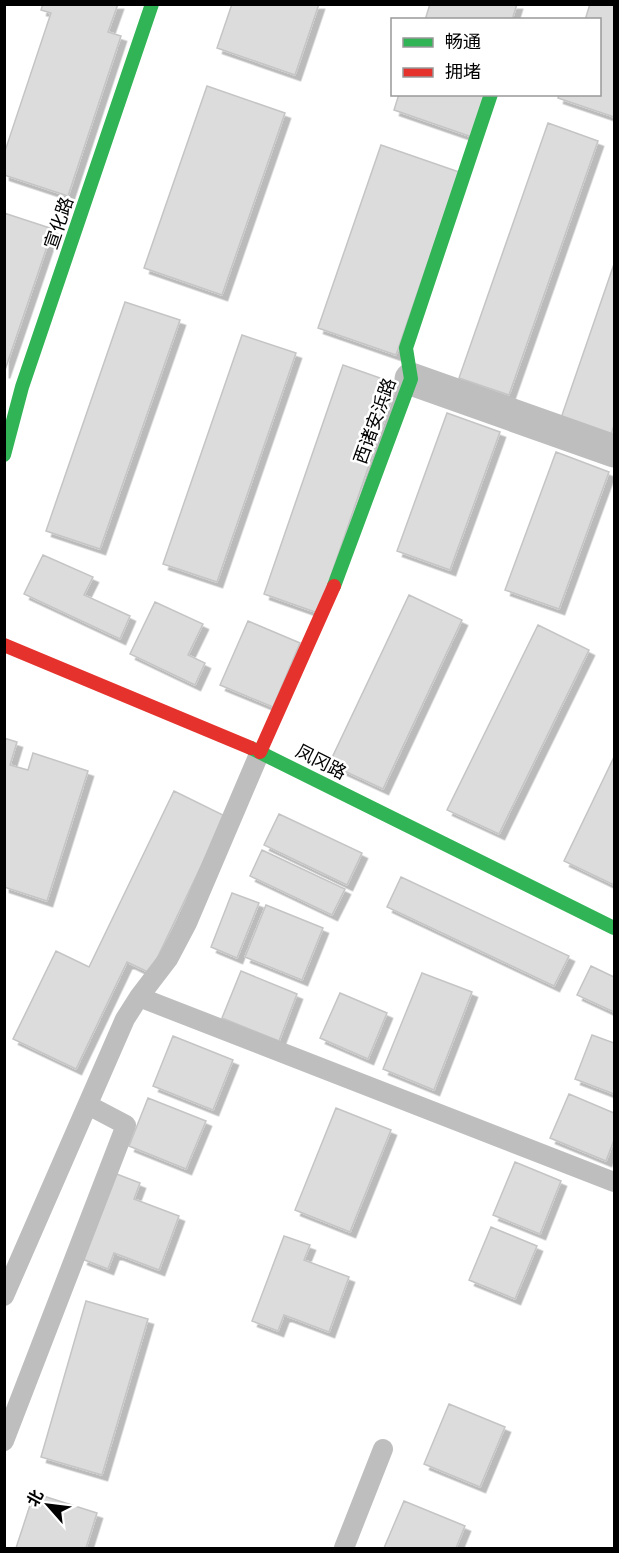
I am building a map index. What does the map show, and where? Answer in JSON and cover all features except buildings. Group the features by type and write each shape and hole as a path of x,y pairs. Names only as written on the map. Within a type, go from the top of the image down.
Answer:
{"street":[{"name":"宣化路","path":"4,455 22,387 152,4"},
{"name":"西诸安浜路","path":"260,752 336,581 411,379 406,348 490,96"},
{"path":"411,379 615,451"},
{"name":"凤冈路","path":"4,645 260,752 615,928"}],"lane":[{"path":"5,1297 125,1019 168,959 187,922 260,752"},
{"path":"139,997 615,1182"},
{"path":"4,1441 126,1125 88,1105"},
{"path":"344,1548 383,1449"}],"traffic: fast":[{"path":"4,455 22,387 152,4"},
{"path":"334,586 411,379 406,348 490,96"},
{"path":"251,748 614,928"}],"traffic: jam":[{"path":"260,752 334,586"},
{"path":"4,645 251,748"}]}
